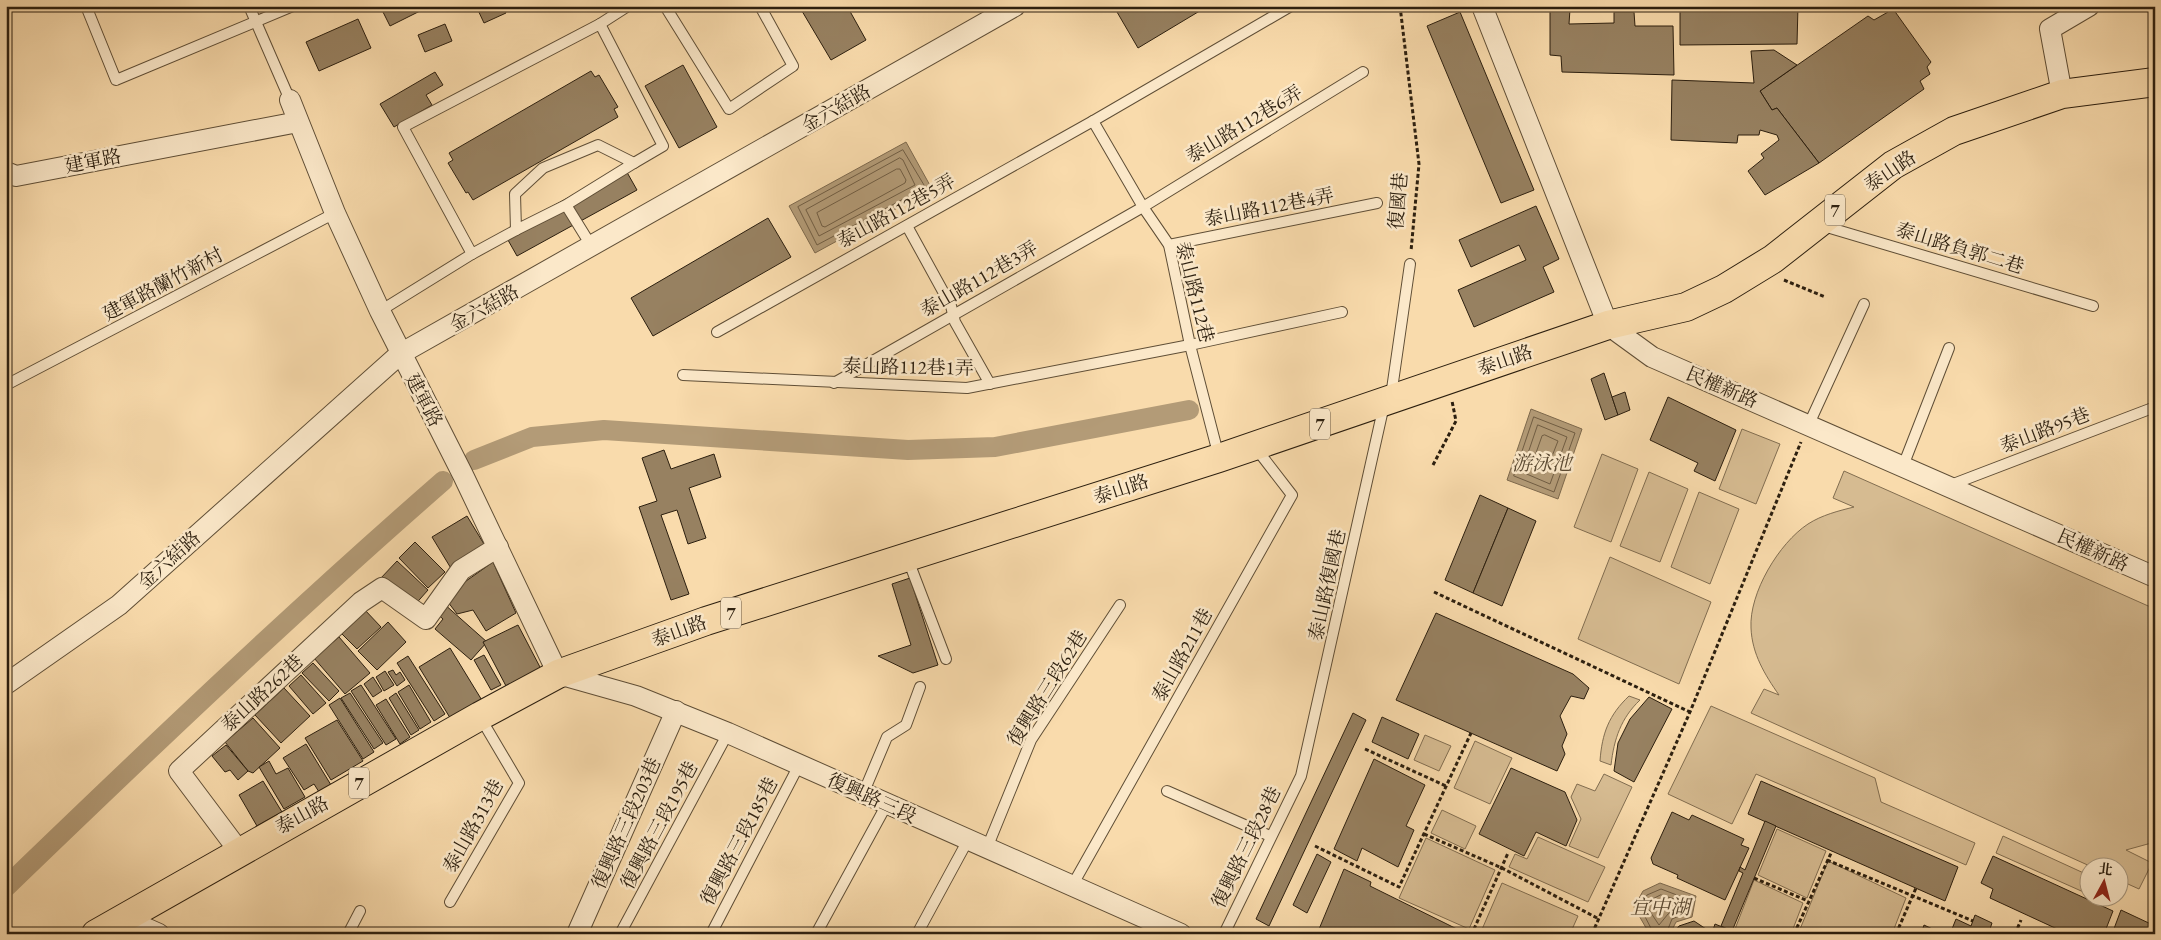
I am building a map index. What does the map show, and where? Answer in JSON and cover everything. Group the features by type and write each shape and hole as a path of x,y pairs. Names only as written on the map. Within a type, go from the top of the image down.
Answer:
{"main road":[{"name":"泰山路","path":"96,934 239,851 558,674 706,621 1219,458 1608,325 1686,307 1724,289 1757,269 1894,166 1954,131 2062,94 2155,82"}],"street":[{"name":"金六結路","path":"6,684 119,604 400,354 592,248 1015,6"},
{"path":"1482,6 1608,325"},
{"path":"2062,94 2050,28 2089,6"},
{"name":"建軍路","path":"290,100 335,213 400,354 464,475 558,674"},
{"name":"建軍路","path":"6,172 16,176 298,122"},
{"name":"民權新路","path":"1608,325 1652,357 1809,424 2155,577"},
{"name":"泰山路262巷","path":"239,851 179,771 361,602 382,588 426,619 461,570 498,547"},
{"name":"復興路三段","path":"558,674 636,696 728,733 1181,934"},
{"name":"復興路三段203巷","path":"577,934 676,712"},
{"path":"123,918 159,934"}],"lane":[{"path":"86,6 116,80 257,23 292,6"},
{"path":"249,6 290,100"},
{"path":"472,254 403,127 600,24 628,6"},
{"path":"666,6 729,109 792,66 760,6"},
{"name":"泰山路112巷5弄","path":"717,332 1093,121 1291,6"},
{"path":"380,311 472,254 566,205 663,146 600,24"},
{"name":"泰山路112巷6弄","path":"1143,206 1363,72"},
{"name":"泰山路112巷","path":"1093,121 1143,206 1169,244 1190,345 1219,458"},
{"path":"516,230 515,194 543,168 598,145 634,163"},
{"name":"泰山路112巷4弄","path":"1169,244 1377,203"},
{"path":"566,205 592,248"},
{"name":"泰山路112巷3弄","path":"833,383 1143,206"},
{"name":"建軍路蘭竹新村","path":"6,385 335,213"},
{"name":"泰山路負郭二巷","path":"1817,224 2093,306"},
{"path":"907,226 951,306 955,322 990,384"},
{"path":"1388,400 1410,264"},
{"path":"1809,424 1864,304"},
{"name":"泰山路112巷1弄","path":"683,375 967,388 1190,345 1342,312"},
{"path":"1903,466 1949,348"},
{"name":"泰山路復國巷","path":"1301,776 1388,400"},
{"name":"泰山路95巷","path":"1948,486 2155,407"},
{"name":"泰山路211巷","path":"1072,886 1292,495 1254,446"},
{"path":"907,557 946,659"},
{"name":"復興路三段62巷","path":"987,848 1031,740 1120,605"},
{"path":"863,794 887,737 906,725 920,686"},
{"name":"泰山路313巷","path":"450,902 519,783 480,716"},
{"name":"復興路三段195巷","path":"620,934 728,733"},
{"name":"復興路三段185巷","path":"711,934 799,765"},
{"name":"復興路三段28巷","path":"1224,934 1270,836 1301,776"},
{"path":"1167,791 1270,836"},
{"path":"816,934 887,804"},
{"path":"917,934 968,840"},
{"path":"348,934 360,911"}],"path":[{"name":"復國巷","path":"1400,6 1419,164 1410,264"},
{"path":"1757,269 1825,297"},
{"path":"1434,465 1456,420 1449,380"},
{"path":"1592,934 1690,712 1809,424"},
{"path":"1434,592 1690,712"},
{"path":"1315,846 1399,887 1471,733"},
{"path":"1365,749 1446,786"},
{"path":"1424,834 1502,868 1599,919"},
{"path":"1794,934 1832,851"},
{"path":"1474,928 1508,853"},
{"path":"1827,860 1973,921"},
{"path":"1754,878 1808,902"},
{"path":"1896,934 1916,888"},
{"path":"2015,934 2021,920"}],"shaded area":[{"path":"1742,429 1780,444 1756,504 1719,489"},
{"path":"1602,454 1638,469 1611,542 1574,527"},
{"path":"1844,471 2155,609 2155,842 2126,850 2152,863 2139,889 2128,884 2128,858 2078,858 2078,861 1751,713 1764,689 1779,695 1760,664 1754,647 1751,628 1755,600 1768,570 1797,532 1819,518 1854,507 1833,498"},
{"path":"1649,472 1688,489 1660,562 1620,546"},
{"path":"1699,492 1739,509 1710,584 1671,567"},
{"path":"1610,557 1711,602 1679,684 1578,639"},
{"path":"1629,696 1640,700 1623,722 1614,746 1611,765 1600,761 1605,733 1616,710"},
{"path":"1711,706 1875,778 1881,802 1975,843 1966,865 1756,774 1732,824 1668,794"},
{"path":"1425,735 1451,746 1439,771 1414,760"},
{"path":"1475,741 1512,758 1490,804 1454,788"},
{"path":"1604,774 1632,787 1598,858 1569,846 1581,819 1571,797 1577,784 1595,791"},
{"path":"1442,810 1476,826 1465,849 1431,833"},
{"path":"1777,829 1826,851 1807,898 1758,875"},
{"path":"2003,836 2078,870 2078,890 1996,853"},
{"path":"1538,837 1605,867 1588,902 1509,867 1515,854 1527,859"},
{"path":"1426,838 1495,870 1469,929 1399,898"},
{"path":"1828,861 1906,898 1892,934 1798,934"},
{"path":"1754,880 1803,903 1791,934 1746,934 1735,929"},
{"path":"1502,883 1578,916 1570,934 1480,934"}],"water":[{"path":"906,142 932,189 815,253 789,206"},
{"name":"游泳池","path":"1531,409 1582,429 1558,499 1507,480"},
{"name":"宜中湖","path":"1660,883 1696,896 1692,917 1676,922 1670,934 1649,933 1634,907 1643,891"}],"building":[{"path":"380,6 430,6 390,26"},
{"path":"480,6 503,6 506,13 484,23 477,8"},
{"path":"799,6 847,6 866,40 831,60"},
{"path":"1126,6 1208,6 1138,48 1117,12"},
{"path":"1680,6 1798,6 1797,44 1680,45"},
{"path":"1882,6 1891,6 1931,62 1927,67 1930,74 1920,81 1924,89 1819,163 1777,108 1772,110 1760,91 1868,16 1874,20 1888,12"},
{"path":"1550,9 1570,9 1569,24 1614,23 1614,12 1634,12 1635,26 1673,26 1674,75 1562,72 1561,56 1550,55"},
{"path":"1460,12 1534,190 1501,203 1427,26"},
{"path":"358,19 371,48 319,71 306,42"},
{"path":"445,24 452,41 425,52 418,35"},
{"path":"1774,50 1797,65 1760,91 1772,110 1777,108 1819,163 1765,195 1748,171 1764,158 1761,154 1779,140 1777,135 1760,130 1759,135 1738,135 1737,143 1671,140 1672,80 1754,83 1751,51"},
{"path":"683,65 717,127 679,148 645,86"},
{"path":"591,71 595,77 599,75 618,107 614,109 618,117 473,200 468,192 466,193 448,163 453,160 449,153"},
{"path":"435,72 443,85 426,95 432,105 394,127 380,104"},
{"path":"624,167 637,190 517,256 504,233"},
{"path":"1536,206 1559,259 1543,267 1554,292 1474,327 1458,290 1526,260 1519,245 1471,267 1459,240"},
{"path":"768,218 791,257 653,336 631,298"},
{"path":"1604,373 1618,415 1605,420 1591,379"},
{"path":"1625,392 1630,410 1618,415 1612,397"},
{"path":"1668,397 1736,430 1715,481 1694,471 1698,463 1650,440"},
{"path":"664,450 671,469 714,454 721,477 689,488 706,538 688,544 677,510 661,515 689,594 671,600 639,507 657,501 642,458"},
{"path":"1480,495 1508,508 1473,593 1445,580"},
{"path":"1508,508 1536,521 1502,606 1473,593"},
{"path":"467,516 487,549 452,570 432,537"},
{"path":"415,542 445,572 428,588 399,558"},
{"path":"397,561 428,590 412,608 380,579"},
{"path":"493,562 516,613 486,631 473,610 457,614 448,602 459,586"},
{"path":"910,578 938,665 913,673 878,656 911,645 892,584"},
{"path":"443,603 487,642 471,660 435,629 443,619 435,612"},
{"path":"364,609 381,627 357,649 340,632"},
{"path":"1436,613 1573,674 1589,688 1584,699 1571,696 1560,716 1567,734 1562,746 1565,754 1557,771 1396,700"},
{"path":"388,622 406,642 377,670 358,651"},
{"path":"518,625 541,669 506,686 483,642"},
{"path":"339,637 370,673 345,694 314,658"},
{"path":"450,648 483,702 452,721 419,667"},
{"path":"484,655 501,685 491,690 474,660"},
{"path":"408,656 445,714 434,721 397,663"},
{"path":"313,663 339,691 329,701 302,673"},
{"path":"393,670 396,675 400,672 405,680 397,686 388,672"},
{"path":"385,671 394,685 384,691 376,677"},
{"path":"301,675 326,703 313,714 289,686"},
{"path":"373,677 382,691 373,697 364,684"},
{"path":"361,685 396,739 386,745 351,691"},
{"path":"409,685 431,722 420,729 398,692"},
{"path":"284,688 310,716 281,743 255,715"},
{"path":"350,693 383,743 374,749 341,698"},
{"path":"396,693 419,730 411,735 389,698"},
{"path":"1649,697 1672,709 1634,782 1614,771 1618,743 1630,719"},
{"path":"340,698 374,752 363,759 329,705"},
{"path":"386,699 410,737 400,744 376,705"},
{"path":"1353,713 1366,720 1269,926 1256,919"},
{"path":"1382,717 1419,734 1408,759 1372,742"},
{"path":"253,718 280,748 253,773 248,771 225,742"},
{"path":"337,720 363,761 331,780 305,738"},
{"path":"306,744 331,785 319,792 314,784 304,790 283,758"},
{"path":"226,745 248,771 238,780 230,770 225,772 212,756"},
{"path":"1374,759 1425,785 1406,826 1414,830 1398,867 1362,848 1357,861 1334,849"},
{"path":"269,761 276,774 288,768 305,797 284,809 259,767"},
{"path":"1511,768 1565,792 1577,820 1566,846 1536,832 1524,856 1479,834"},
{"path":"263,781 282,812 257,826 239,795"},
{"path":"1761,781 1958,867 1945,901 1748,814"},
{"path":"1672,812 1689,820 1692,815 1744,839 1741,845 1749,848 1725,900 1677,878 1678,875 1653,864 1651,858"},
{"path":"1765,821 1776,826 1732,931 1721,926 1743,873 1739,871 1740,867 1745,870"},
{"path":"1317,854 1331,862 1307,913 1293,905"},
{"path":"1993,856 2078,895 2078,908 2106,908 2113,911 2104,934 2068,934 1990,898 1993,889 1981,883"},
{"path":"1344,869 1371,882 1370,886 1467,934 1317,934"},
{"path":"2121,910 2153,925 2150,934 2112,934"},
{"path":"1975,915 1992,923 1989,932 1993,934 1950,934 1956,919 1971,926"},
{"path":"1694,921 1712,933 1715,924 1739,934 1673,934 1679,926"},
{"path":"1924,925 1943,934 1921,934"}],"waterway":[{"path":"474,460 532,437 604,430 908,450 995,447 1189,410"},
{"path":"6,887 222,681 443,481"}]}
